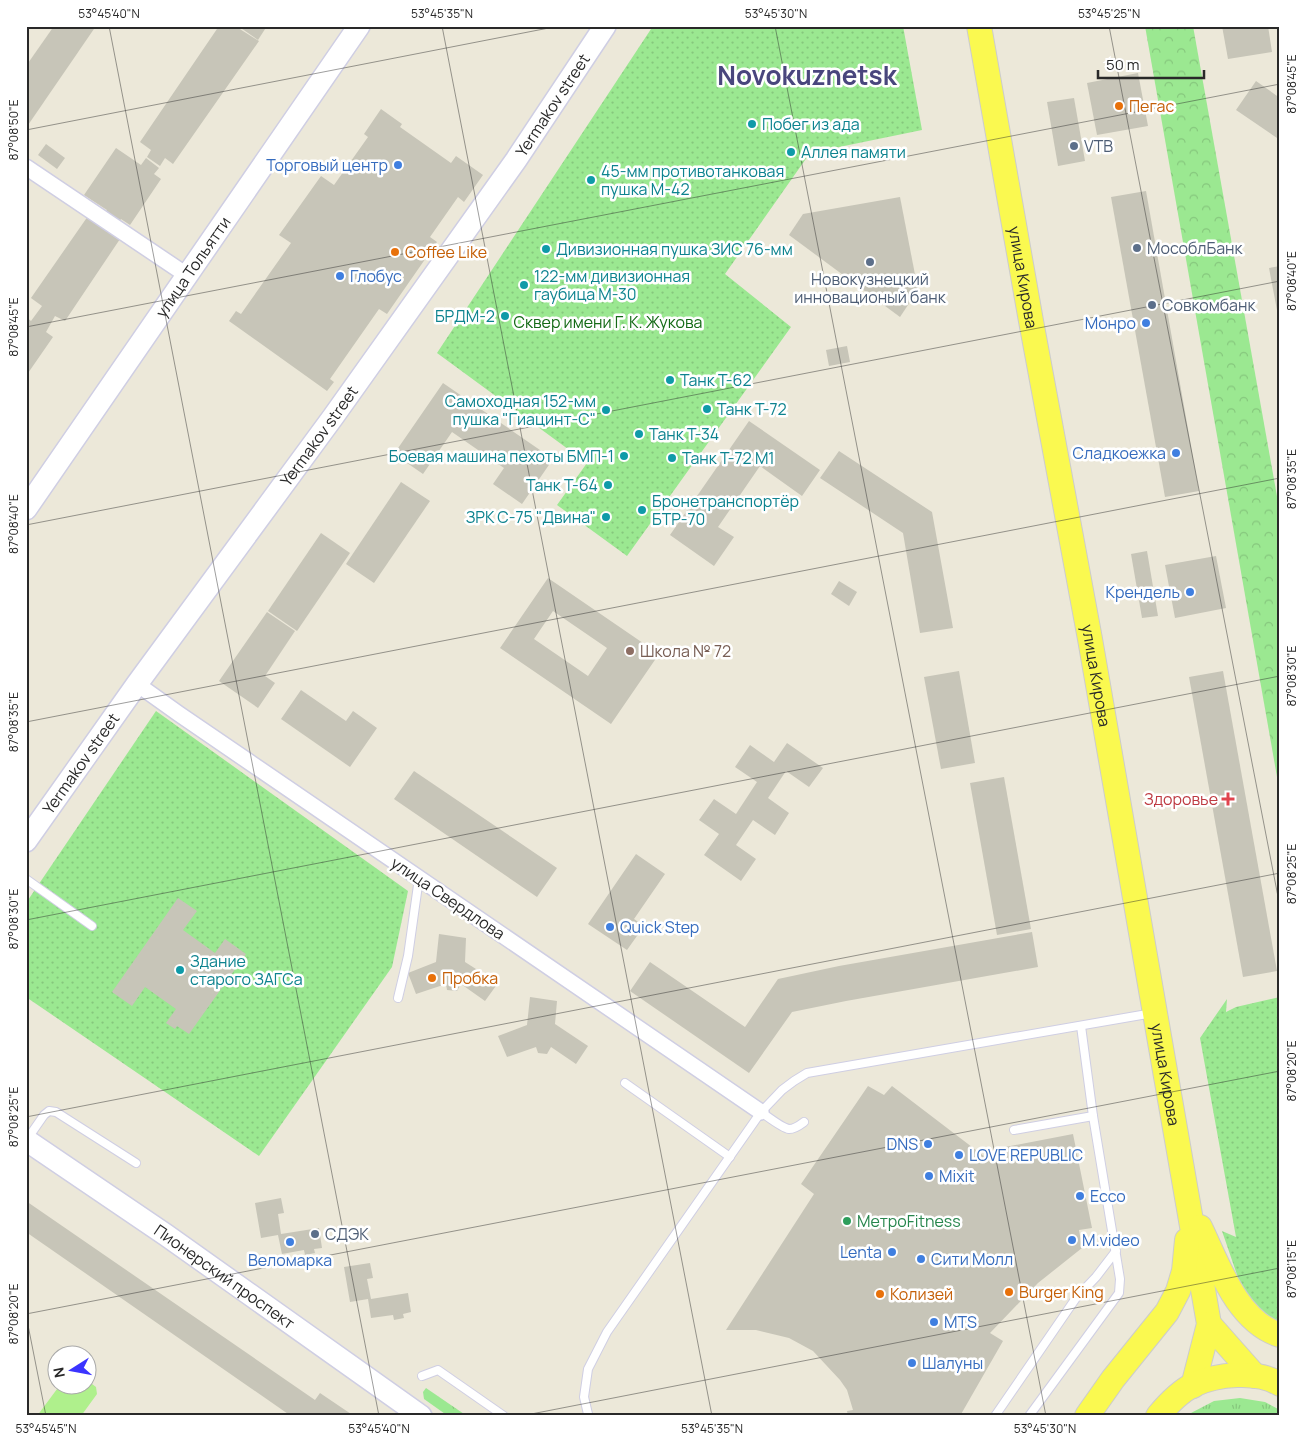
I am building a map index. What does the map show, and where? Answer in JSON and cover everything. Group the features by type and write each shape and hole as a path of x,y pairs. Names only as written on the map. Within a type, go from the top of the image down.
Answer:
{"main road":[{"name":"улица Тольятти","path":"26,509 359,26"},
{"name":"Yermakov street","path":"26,841 137,684 333,417 511,168 606,26"},
{"name":"улица Кирова","path":"979,26 1029,311 1090,639 1209,1324 1192,1386"},
{"name":"Пионерский проспект","path":"26,1140 166,1235 421,1416"},
{"path":"1189,1203 1237,1300 1260,1325 1280,1335"},
{"path":"1087,1416 1113,1379 1167,1312 1178,1291 1184,1271 1189,1203"},
{"path":"1209,1324 1272,1380"},
{"path":"1158,1416 1170,1401 1192,1386 1223,1376 1272,1380"}],"street":[{"path":"26,167 188,276"},
{"name":"улица Свердлова","path":"137,684 761,1112"}],"lane":[{"path":"398,998 408,956 419,878"},
{"path":"26,879 92,926"},
{"path":"587,1416 584,1397 588,1369 607,1332 761,1112 782,1090 794,1081 807,1073 1155,1012"},
{"path":"1029,1416 1119,1293 1120,1279 1081,1026"},
{"path":"625,1083 730,1157"},
{"path":"26,1140 44,1115 49,1111 56,1112 136,1163"},
{"path":"761,1112 790,1129 796,1128 804,1122"},
{"path":"1014,1130 1094,1116"},
{"path":"995,1416 1076,1298 1096,1278 1116,1251"},
{"path":"422,1376 438,1370 504,1416"}],"green space":[{"name":"Сквер имени Г. К. Жукова","path":"653,26 903,26 922,130 810,153 725,274 791,327 627,556 557,505 587,463 437,353"},
{"path":"1145,26 1193,26 1280,513 1280,794"},
{"path":"156,711 408,891 392,967 259,1156 26,997 26,903"},
{"path":"1280,997 1280,1328 1246,1301 1222,1231 1236,1237 1200,1038 1227,999 1226,1012 1236,1007"},
{"path":"426,1388 467,1416 448,1416 424,1399 423,1392"},
{"path":"53,1394 97,1394 81,1416 37,1416"},
{"path":"1240,1398 1265,1402 1280,1410 1280,1416 1188,1416 1214,1401"}],"building":[{"path":"54,26 96,26 26,128 26,66"},
{"path":"219,26 235,26 259,41 173,164 165,158 160,166 147,157 151,150 140,142"},
{"path":"238,26 267,26 258,40"},
{"path":"1222,26 1268,26 1272,52 1228,59"},
{"path":"1138,73 1148,126 1097,135 1087,83"},
{"path":"1256,81 1280,98 1280,140 1236,110"},
{"path":"1074,98 1085,161 1058,166 1047,102"},
{"name":"Глобус","path":"381,109 402,124 400,127 451,163 456,156 483,175 464,202 458,197 430,237 437,242 387,314 379,309 330,379 334,382 327,391 229,321 236,311 241,314 291,243 279,235 321,176 334,185 368,137 364,134"},
{"path":"46,144 65,158 57,169 38,155"},
{"path":"116,148 141,165 146,158 159,168 154,174 161,179 130,225 121,219 116,227 103,218 107,210 84,195"},
{"path":"1146,191 1199,491 1165,497 1111,197"},
{"name":"Новокузнецкий инновационый банк","path":"900,197 918,290 900,317 789,235 803,214"},
{"path":"88,216 120,239 65,321 55,316 46,332 53,337 26,376 26,317 31,321 42,306 31,298"},
{"path":"1280,266 1280,321 1279,321 1269,268"},
{"path":"847,346 850,362 829,366 826,350"},
{"path":"443,383 553,459 522,504 493,484 504,468 452,432 423,474 394,454"},
{"path":"749,421 820,470 802,496 760,466 718,527 734,537 714,566 670,535"},
{"path":"839,451 932,512 953,628 920,633 903,533 820,478"},
{"path":"401,482 430,501 374,583 346,564"},
{"path":"321,533 350,553 297,631 268,611"},
{"path":"1147,551 1158,616 1142,618 1131,554"},
{"path":"1216,556 1226,608 1175,618 1165,565"},
{"name":"Школа № 72","path":"548,578 659,654 611,724 500,648","holes":["553,611 607,648 588,676 534,639"]},
{"path":"839,581 857,592 849,606 831,594"},
{"path":"267,612 295,631 265,676 275,683 258,708 219,681"},
{"path":"959,671 975,763 941,769 924,677"},
{"path":"1223,671 1277,971 1243,977 1189,677"},
{"path":"301,690 346,721 353,711 377,728 350,767 281,719"},
{"path":"787,743 823,768 809,787 786,771 768,798 789,813 775,835 753,820 736,845 756,859 741,881 704,855 719,834 699,820 714,799 736,814 757,782 735,767 750,745 774,762"},
{"path":"414,771 557,868 537,897 394,799"},
{"path":"1004,777 1031,929 997,935 970,783"},
{"path":"636,854 665,874 634,919 644,926 627,950 588,924"},
{"name":"Здание старого ЗАГСа","path":"178,898 197,911 183,930 215,953 225,939 246,954 189,1034 177,1026 175,1029 166,1023 176,1009 145,987 132,1006 112,992"},
{"path":"1032,932 1038,967 792,1012 749,1073 630,991 650,962 745,1027 778,979 839,966"},
{"path":"439,934 466,938 465,962 498,983 485,1001 461,984 457,991 447,990 446,984 416,994 408,973 436,962"},
{"path":"530,997 557,1001 555,1024 588,1046 576,1064 551,1047 547,1054 538,1053 536,1047 507,1057 498,1036 527,1025"},
{"name":"Сити Молл","path":"868,1086 884,1095 892,1086 989,1160 1000,1148 1073,1134 1092,1228 1079,1230 1082,1248 1038,1283 990,1333 1003,1341 960,1416 848,1416 847,1411 853,1410 847,1390 813,1351 789,1338 756,1330 726,1330 814,1194 801,1184"},
{"path":"281,1198 284,1213 278,1214 281,1234 319,1228 322,1248 314,1249 315,1253 305,1255 304,1250 282,1254 278,1235 261,1238 255,1203"},
{"path":"26,1201 315,1400 320,1393 354,1416 310,1416 306,1413 304,1416 291,1416 26,1232"},
{"path":"370,1263 373,1278 367,1279 371,1299 408,1293 411,1312 403,1314 404,1318 394,1320 393,1315 371,1318 368,1299 350,1302 344,1267"}],"place":[{"name":"Пегас","path":"1119,106"},
{"name":"Побег из ада","path":"752,124"},
{"name":"VTB","path":"1074,146"},
{"name":"Аллея памяти","path":"791,152"},
{"name":"Торговый центр","path":"398,165"},
{"name":"45-мм противотанковая пушка М-42","path":"591,180"},
{"name":"МособлБанк","path":"1137,248"},
{"name":"Дивизионная пушка ЗИС 76-мм","path":"546,249"},
{"name":"Coffee Like","path":"395,252"},
{"name":"Новокузнецкий инновационый банк","path":"870,262"},
{"name":"Глобус","path":"340,276"},
{"name":"122-мм дивизионная гаубица М-30","path":"524,285"},
{"name":"Совкомбанк","path":"1152,305"},
{"name":"БРДМ-2","path":"505,316"},
{"name":"Монро","path":"1146,323"},
{"name":"Танк Т-62","path":"670,380"},
{"name":"Танк Т-72","path":"707,409"},
{"name":"Самоходная 152-мм пушка \"Гиацинт-С\"","path":"606,410"},
{"name":"Танк Т-34","path":"639,434"},
{"name":"Сладкоежка","path":"1176,453"},
{"name":"Боевая машина пехоты БМП-1","path":"624,456"},
{"name":"Танк Т-72 М1","path":"672,458"},
{"name":"Танк Т-64","path":"608,485"},
{"name":"Бронетранспортёр БТР-70","path":"642,510"},
{"name":"ЗРК С-75 \"Двина\"","path":"606,517"},
{"name":"Крендель","path":"1190,592"},
{"name":"Школа № 72","path":"630,651"},
{"name":"Здоровье","path":"1228,799"},
{"name":"Quick Step","path":"610,927"},
{"name":"Здание старого ЗАГСа","path":"180,970"},
{"name":"Пробка","path":"432,978"},
{"name":"DNS","path":"928,1144"},
{"name":"LOVE REPUBLIC","path":"959,1155"},
{"name":"Mixit","path":"929,1176"},
{"name":"Ecco","path":"1080,1196"},
{"name":"МетроFitness","path":"847,1221"},
{"name":"СДЭК","path":"315,1234"},
{"name":"M.video","path":"1072,1240"},
{"name":"Веломарка","path":"290,1242"},
{"name":"Lenta","path":"892,1252"},
{"name":"Сити Молл","path":"921,1259"},
{"name":"Burger King","path":"1009,1292"},
{"name":"Колизей","path":"880,1294"},
{"name":"MTS","path":"934,1322"},
{"name":"Шалуны","path":"912,1363"}],"district":[{"name":"Novokuznetsk","path":"807,76"}]}
